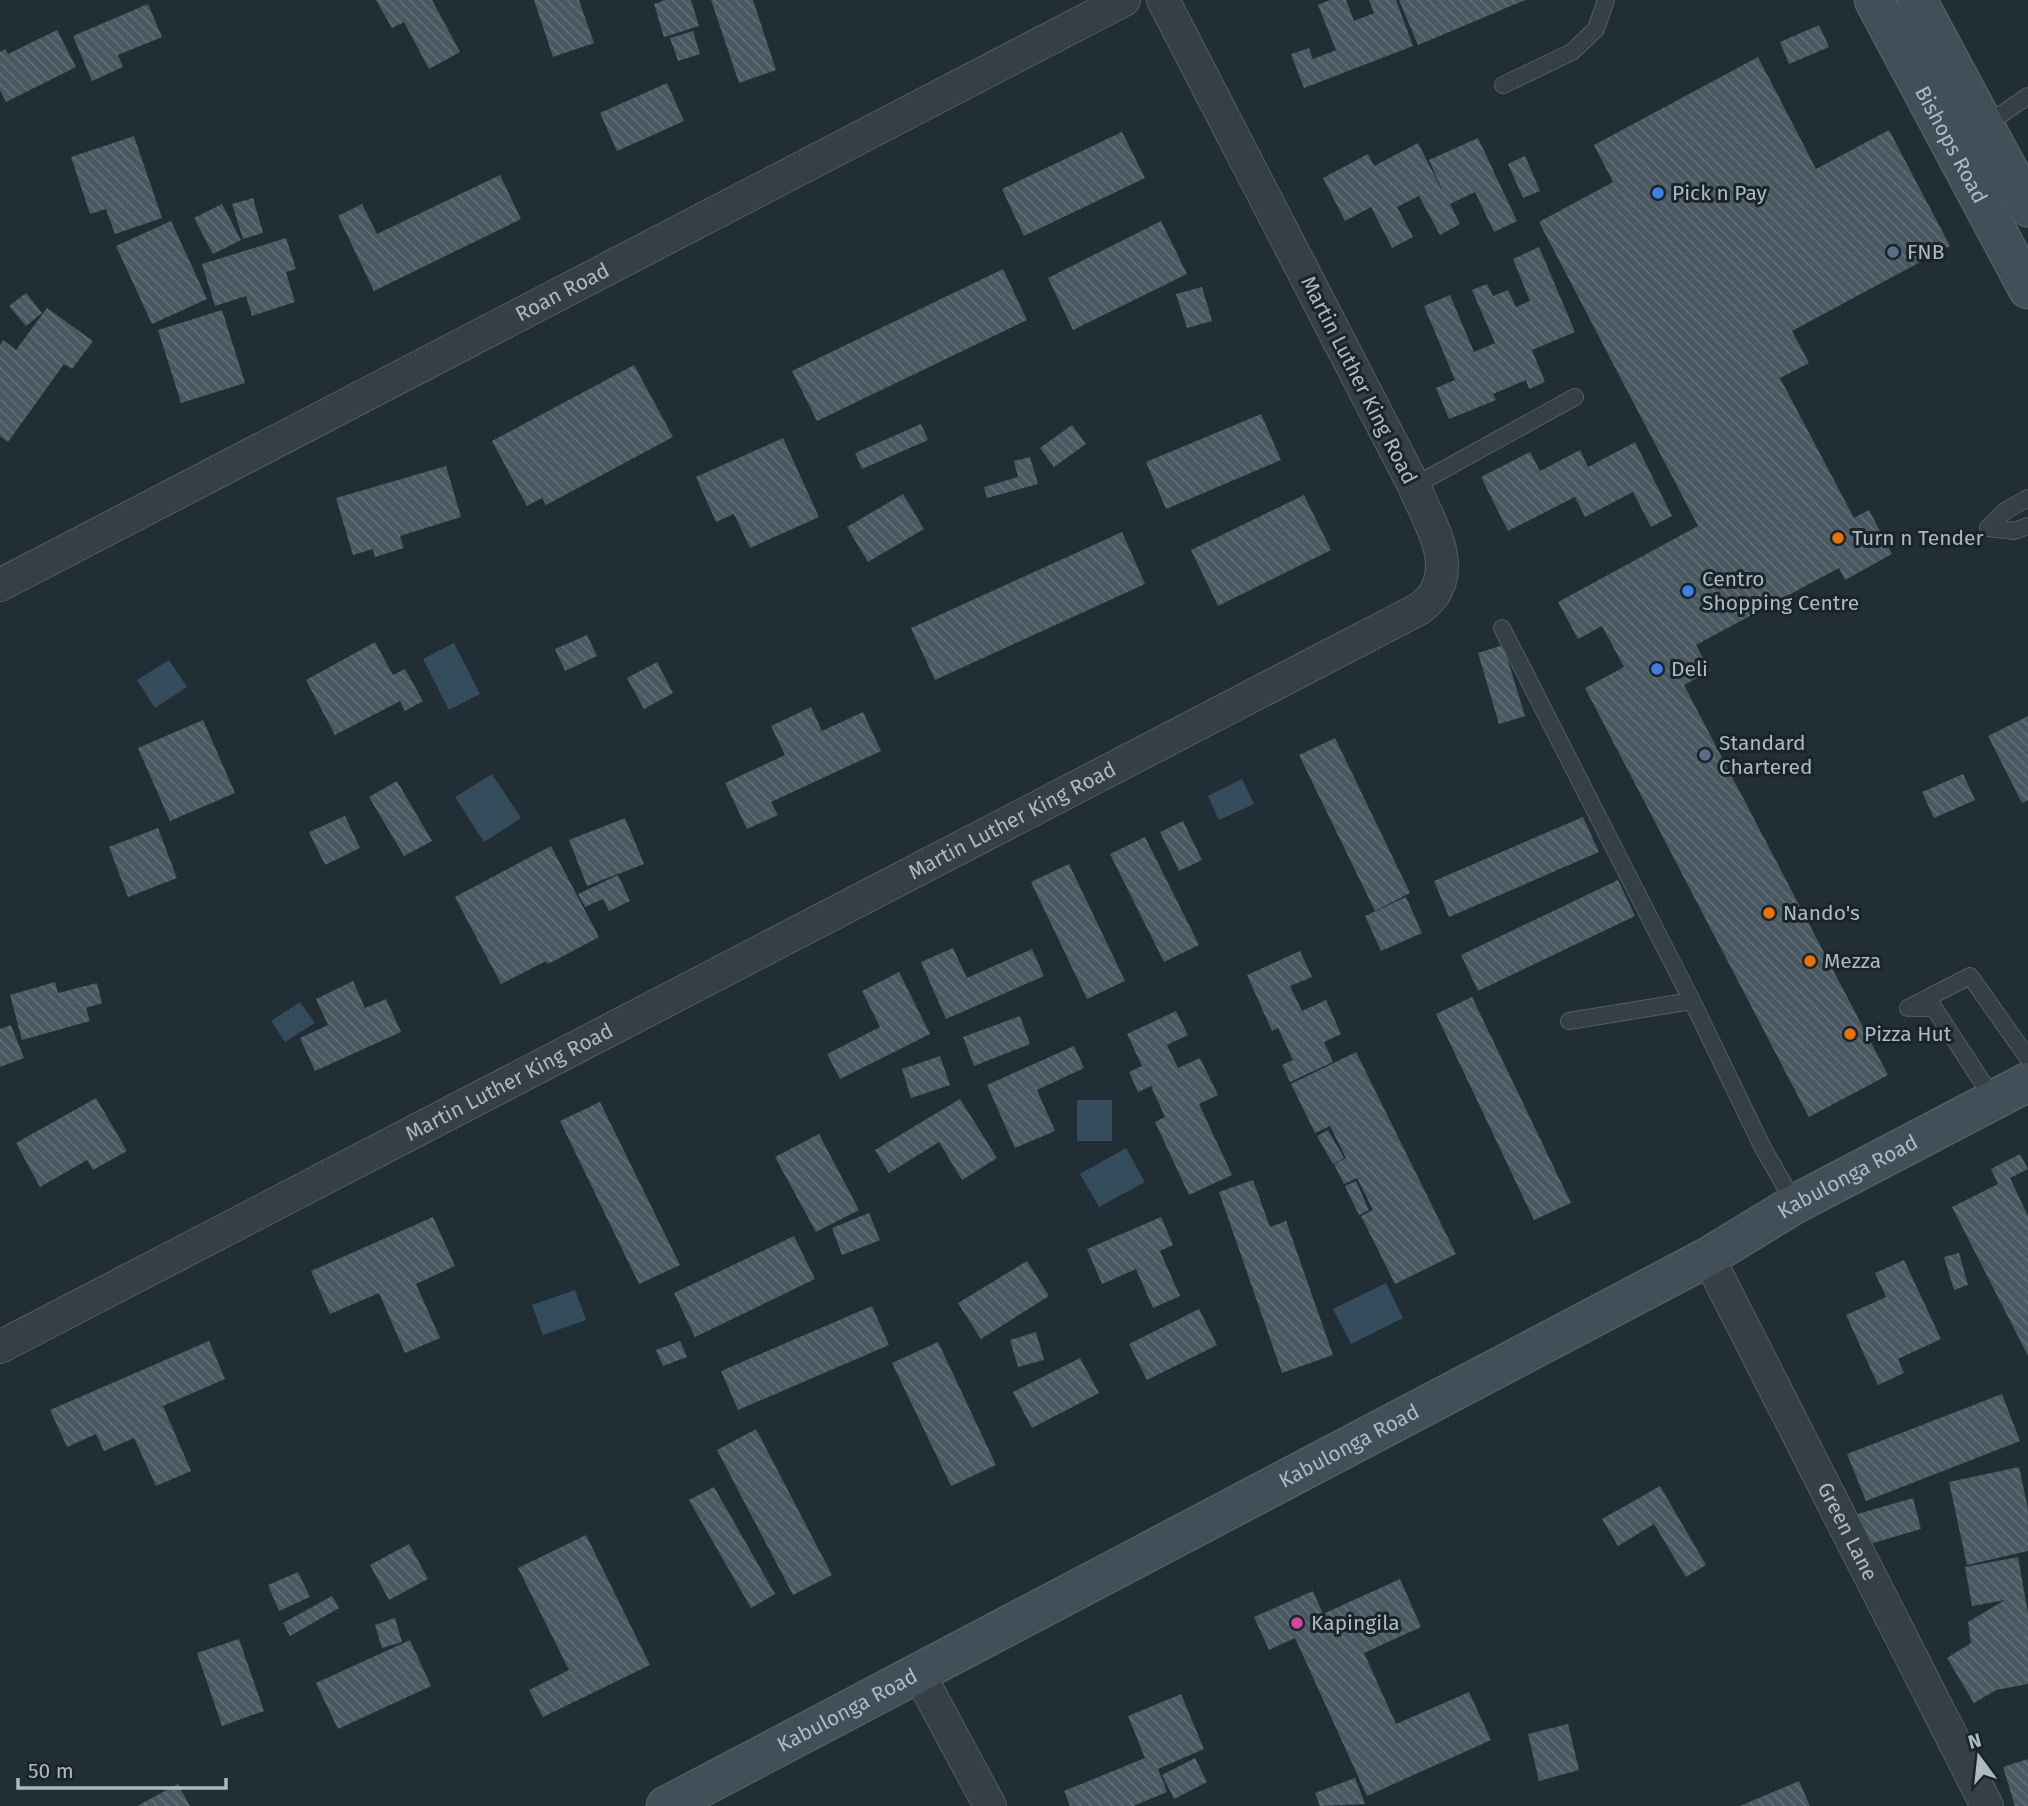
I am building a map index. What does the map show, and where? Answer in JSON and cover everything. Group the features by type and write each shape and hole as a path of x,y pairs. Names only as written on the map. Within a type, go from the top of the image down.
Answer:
{"main road":[{"name":"Bishops Road","path":"1874,0 2028,289"},
{"name":"Bishops Road","path":"1917,0 2028,207"},
{"name":"Kabulonga Road","path":"666,1806 1708,1257 1795,1204 2028,1082"}],"street":[{"name":"Roan Road","path":"0,585 1124,0"},
{"name":"Martin Luther King Road","path":"0,1347 1419,609 1434,594 1441,576 1442,554 1413,486 1163,0"},
{"name":"Green Lane","path":"1708,1257 1987,1806"},
{"path":"919,1674 990,1806"}],"lane":[{"path":"1503,85 1572,52 1596,29 1606,0"},
{"path":"1984,126 2028,96"},
{"path":"1413,486 1575,397"},
{"path":"2028,498 2005,510 1988,528 2014,531 2028,526"},
{"path":"1502,628 1692,1001 1763,1148 1795,1204"},
{"path":"1994,1100 1934,1007 1908,1008 1970,976 2028,1058"},
{"path":"1569,1021 1692,1001"}],"water":[{"path":"454,643 480,694 449,710 423,659"},
{"path":"169,660 187,687 155,708 137,680"},
{"path":"492,774 521,818 484,842 455,797"},
{"path":"1242,779 1254,804 1219,820 1208,796"},
{"path":"300,1002 315,1023 285,1042 271,1021"},
{"path":"1077,1100 1112,1100 1112,1141 1077,1141"},
{"path":"1126,1148 1145,1182 1099,1207 1080,1174"},
{"path":"1386,1283 1403,1318 1351,1344 1333,1309"},
{"path":"575,1290 586,1320 543,1335 532,1305"}],"building":[{"path":"376,0 432,0 460,52 429,69 404,22 392,28"},
{"path":"534,0 579,0 594,43 553,57"},
{"path":"665,0 691,0 699,26 664,37 654,4"},
{"path":"711,0 753,0 776,70 739,83"},
{"path":"1330,0 1346,0 1354,21 1374,13 1369,0 1396,0 1413,46 1304,88 1291,54 1309,48 1313,59 1336,50 1318,5"},
{"path":"1399,0 1525,0 1418,45"},
{"path":"148,4 162,37 118,55 123,67 92,81 73,36"},
{"path":"1819,25 1829,47 1789,64 1780,42"},
{"path":"57,30 76,67 6,102 0,90 0,52 5,49 8,54"},
{"path":"693,31 700,54 678,61 670,38"},
{"name":"Centro Shopping Centre","path":"1758,57 1816,169 1889,130 1950,246 1792,331 1809,363 1780,378 1854,518 1869,510 1892,554 1845,580 1839,568 1696,645 1710,671 1684,685 1888,1075 1809,1117 1585,688 1624,667 1602,626 1578,639 1558,602 1698,526 1539,222 1613,182 1594,145"},
{"path":"667,83 684,121 617,151 600,113"},
{"path":"1122,132 1145,178 1024,236 1002,189"},
{"path":"134,136 162,218 115,234 106,209 90,214 71,157"},
{"path":"1478,138 1517,221 1494,232 1475,192 1450,204 1460,224 1440,235 1419,196 1397,207 1413,237 1392,248 1371,207 1345,221 1323,178 1368,154 1374,166 1418,143 1443,192 1429,160"},
{"path":"1525,156 1540,191 1523,198 1508,164"},
{"path":"500,175 521,219 374,291 338,216 362,204 377,234"},
{"path":"253,198 263,233 243,239 232,204"},
{"path":"222,204 241,240 213,254 194,218"},
{"path":"171,221 207,299 152,324 116,246"},
{"path":"1161,221 1187,274 1073,330 1048,278"},
{"path":"286,238 296,269 286,272 295,302 252,316 246,296 215,306 202,264"},
{"path":"1539,247 1575,332 1532,350 1545,382 1529,389 1526,380 1493,394 1496,400 1449,419 1436,388 1455,380 1424,306 1450,295 1474,352 1495,343 1472,290 1487,284 1493,296 1508,290 1516,307 1530,301 1513,259"},
{"path":"1003,269 1027,320 817,421 792,371"},
{"path":"1202,287 1212,321 1187,328 1176,294"},
{"path":"26,293 42,313 26,326 9,306"},
{"path":"47,308 93,341 72,369 64,364 8,442 0,436 0,345 3,340 16,350"},
{"path":"222,310 245,383 181,403 158,330"},
{"path":"634,365 673,437 546,505 542,498 527,506 492,441"},
{"path":"1261,414 1281,460 1166,509 1146,462"},
{"path":"921,424 928,440 862,469 855,453"},
{"path":"1072,425 1086,444 1054,467 1040,448"},
{"path":"783,438 819,517 750,548 734,514 716,522 696,477"},
{"path":"1635,442 1672,516 1651,527 1633,492 1585,517 1575,497 1508,531 1481,477 1530,452 1540,471 1580,450 1588,467"},
{"path":"1030,457 1038,484 987,498 984,487 1018,477 1014,461"},
{"path":"446,466 461,517 400,536 404,548 375,557 373,549 353,555 336,498"},
{"path":"903,494 924,529 868,562 847,527"},
{"path":"1304,495 1331,550 1218,606 1191,550"},
{"path":"1122,532 1145,584 935,680 911,628"},
{"path":"587,635 597,656 565,671 555,649"},
{"path":"375,642 393,675 405,669 423,701 405,711 400,701 335,735 306,680"},
{"path":"1503,645 1525,716 1499,724 1478,653"},
{"path":"657,662 673,693 644,709 627,678"},
{"path":"811,707 822,731 863,712 881,751 771,802 778,815 747,829 725,783 785,755 771,726"},
{"path":"2028,716 2028,800 2022,803 1988,736"},
{"path":"203,720 235,793 170,821 138,748"},
{"path":"1335,738 1410,893 1375,911 1299,755"},
{"path":"1963,774 1975,800 1934,818 1922,792"},
{"path":"397,781 432,841 404,856 369,797"},
{"path":"345,816 360,848 325,865 309,832"},
{"path":"1583,817 1599,852 1449,917 1434,881"},
{"path":"625,818 644,864 587,886 569,840"},
{"path":"1183,821 1202,860 1179,871 1160,832"},
{"path":"158,828 177,878 128,897 109,847"},
{"path":"1145,837 1199,945 1164,962 1110,854"},
{"path":"551,846 599,937 548,964 546,961 501,984 455,897"},
{"path":"1069,864 1125,981 1087,999 1031,882"},
{"path":"618,875 630,901 609,911 603,899 585,907 578,894"},
{"path":"1618,880 1635,916 1478,991 1461,955"},
{"path":"1406,897 1422,933 1381,951 1365,916"},
{"path":"953,948 967,978 1032,949 1044,976 946,1019 921,962"},
{"path":"1300,951 1312,977 1290,986 1302,1011 1326,1000 1341,1034 1324,1042 1333,1062 1290,1082 1282,1065 1293,1060 1278,1028 1272,1031 1247,975"},
{"path":"899,972 930,1034 840,1079 827,1054 880,1027 862,991"},
{"path":"353,981 365,1008 386,999 401,1032 315,1071 300,1038 328,1025 316,999"},
{"path":"55,982 58,993 97,983 102,1003 86,1008 90,1021 22,1040 10,995"},
{"path":"1472,997 1571,1203 1534,1220 1436,1014"},
{"path":"1176,1011 1188,1035 1167,1045 1178,1068 1200,1058 1218,1095 1199,1104 1232,1175 1189,1195 1155,1122 1165,1117 1151,1086 1138,1092 1129,1072 1142,1066 1127,1034"},
{"path":"1020,1016 1030,1044 974,1066 963,1037"},
{"path":"11,1025 24,1058 0,1067 0,1029"},
{"path":"1074,1046 1084,1068 1037,1090 1055,1131 1015,1148 987,1085"},
{"path":"1356,1052 1456,1254 1395,1284 1361,1216 1373,1210 1357,1178 1344,1184 1334,1164 1346,1158 1330,1126 1315,1133 1291,1084"},
{"path":"940,1056 950,1085 911,1098 902,1069"},
{"path":"96,1098 127,1151 93,1170 87,1160 40,1187 16,1143"},
{"path":"960,1099 997,1158 962,1180 939,1142 889,1173 875,1150"},
{"path":"600,1102 680,1265 639,1284 560,1121"},
{"path":"1328,1130 1344,1158 1333,1164 1317,1136"},
{"path":"819,1134 859,1210 816,1232 775,1157"},
{"path":"2020,1154 2028,1169 2010,1178 2028,1216 2028,1356 1952,1207 1998,1184 1991,1169"},
{"path":"1253,1180 1270,1227 1286,1221 1333,1355 1282,1373 1219,1192"},
{"path":"1356,1181 1369,1210 1359,1215 1345,1186"},
{"path":"869,1213 880,1240 842,1255 832,1228"},
{"path":"433,1217 455,1266 416,1284 440,1338 405,1353 379,1293 330,1314 311,1271"},
{"path":"1161,1217 1173,1245 1160,1251 1180,1296 1153,1308 1136,1269 1102,1284 1087,1249"},
{"path":"794,1236 815,1279 695,1337 674,1293"},
{"path":"1959,1253 1968,1285 1954,1290 1944,1257"},
{"path":"1904,1260 1941,1339 1898,1359 1904,1373 1878,1385 1846,1315 1886,1297 1875,1273"},
{"path":"1027,1261 1049,1296 981,1339 958,1303"},
{"path":"872,1306 889,1345 738,1410 721,1371"},
{"path":"1199,1309 1217,1345 1147,1380 1129,1344"},
{"path":"1036,1332 1044,1360 1018,1367 1010,1340"},
{"path":"209,1341 225,1379 163,1406 191,1471 156,1486 134,1438 104,1451 96,1434 67,1447 50,1410"},
{"path":"680,1341 687,1357 663,1366 656,1350"},
{"path":"938,1342 996,1465 951,1486 892,1363"},
{"path":"1080,1358 1099,1393 1032,1428 1013,1392"},
{"path":"2002,1394 2020,1441 1866,1501 1847,1454"},
{"path":"756,1429 832,1575 793,1595 717,1450"},
{"path":"2019,1467 2028,1509 2028,1551 1967,1565 1949,1482"},
{"path":"1660,1486 1706,1565 1686,1577 1654,1524 1618,1546 1602,1519"},
{"path":"714,1487 775,1594 751,1608 689,1500"},
{"path":"1913,1498 1921,1529 1863,1546 1854,1515"},
{"path":"586,1535 650,1665 543,1717 529,1690 569,1670 518,1568"},
{"path":"409,1544 428,1579 389,1600 370,1565"},
{"path":"2018,1557 2028,1613 2028,1684 1996,1690 1974,1703 1947,1658 1971,1643 1968,1622 2005,1600 1972,1606 1965,1567"},
{"path":"298,1572 310,1597 279,1611 268,1585"},
{"path":"1400,1579 1421,1627 1364,1653 1396,1724 1469,1692 1491,1740 1367,1796 1295,1638 1269,1650 1254,1617 1313,1591 1323,1614"},
{"path":"332,1596 339,1608 290,1636 283,1623"},
{"path":"395,1618 402,1642 382,1648 375,1625"},
{"path":"239,1639 264,1711 222,1726 197,1653"},
{"path":"410,1640 431,1686 338,1729 316,1683"},
{"path":"1181,1694 1204,1749 1158,1769 1167,1792 1133,1806 1070,1806 1064,1791 1145,1758 1128,1716"},
{"path":"1568,1724 1579,1770 1539,1781 1528,1734"},
{"path":"1195,1758 1207,1782 1174,1799 1162,1775"},
{"path":"2028,1759 2028,1806 2015,1806 2003,1767"},
{"path":"1355,1778 1365,1804 1320,1806 1315,1793"},
{"path":"1799,1781 1810,1806 1740,1806"},
{"path":"178,1784 190,1806 137,1806"}],"place":[{"name":"Pick n Pay","path":"1658,193"},
{"name":"FNB","path":"1893,252"},
{"name":"Turn n Tender","path":"1838,538"},
{"name":"Centro Shopping Centre","path":"1688,591"},
{"name":"Deli","path":"1657,669"},
{"name":"Standard Chartered","path":"1705,755"},
{"name":"Nando's","path":"1769,913"},
{"name":"Mezza","path":"1810,961"},
{"name":"Pizza Hut","path":"1850,1034"},
{"name":"Kapingila","path":"1297,1623"}]}
